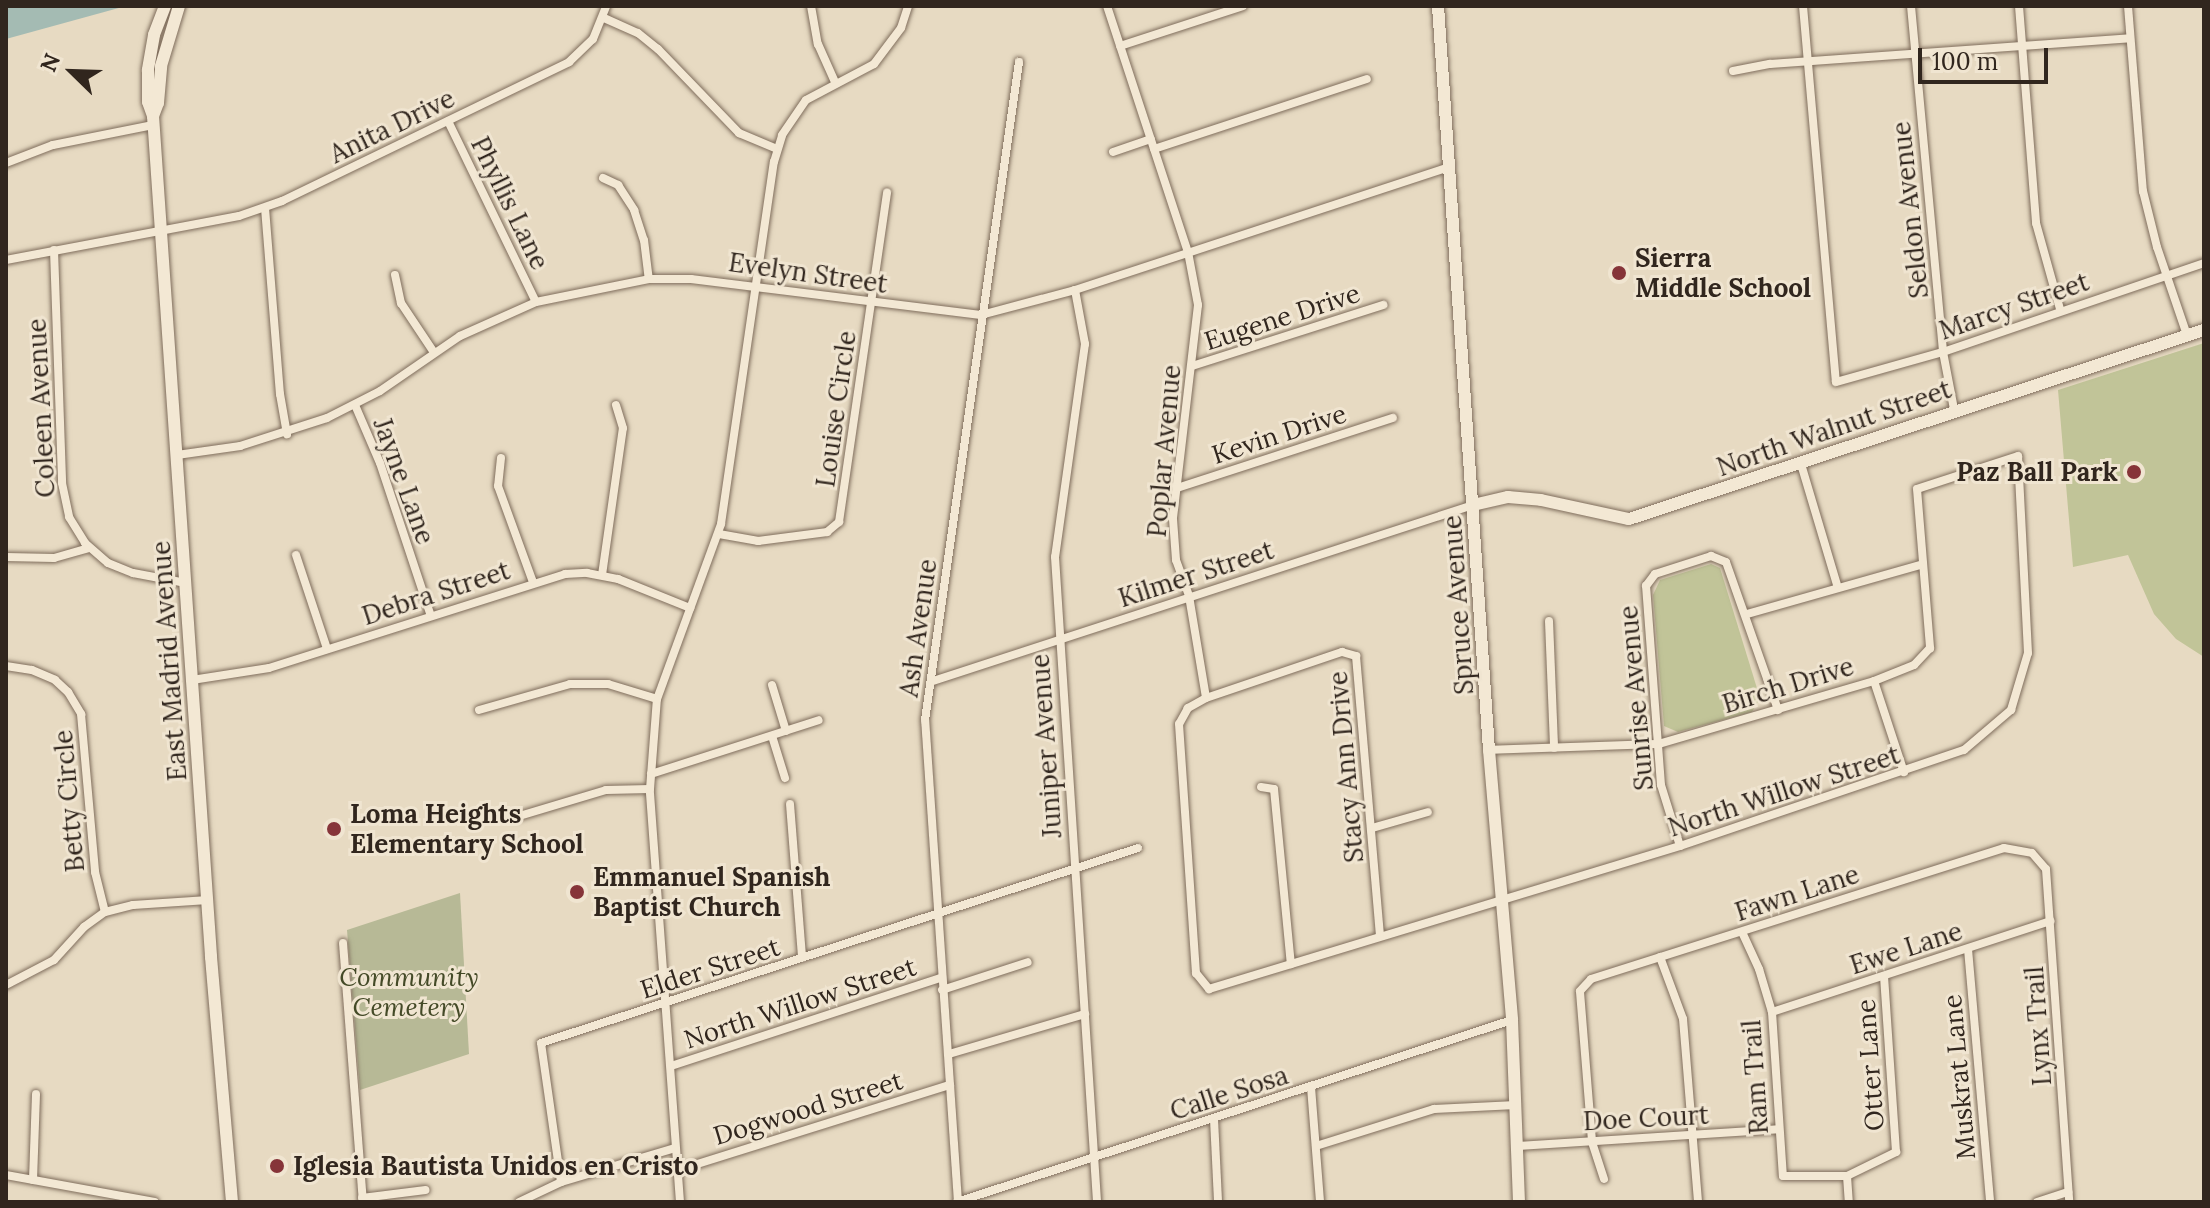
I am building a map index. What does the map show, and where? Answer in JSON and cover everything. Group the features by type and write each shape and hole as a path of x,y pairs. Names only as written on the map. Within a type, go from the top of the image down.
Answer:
{"street":[{"name":"East Madrid Avenue","path":"165,6 154,35 148,70 148,102 153,121 232,1202"},
{"name":"East Madrid Avenue","path":"153,121 161,66 179,6"},
{"name":"Anita Drive","path":"6,260 265,208 569,62 589,45 604,18 606,6"},
{"path":"811,6 818,44 835,82"},
{"path":"680,1202 650,789 657,699 719,534 777,149 796,110 835,82 874,64 901,28 908,6"},
{"name":"Poplar Avenue","path":"1107,6 1188,252 1198,305 1173,519 1176,560 1189,596 1206,698"},
{"path":"1120,46 1225,9 1243,6"},
{"name":"Spruce Avenue","path":"1438,6 1489,750 1512,1020 1519,1202"},
{"path":"1803,6 1807,61"},
{"name":"Seldon Avenue","path":"1911,6 1943,352 1954,409"},
{"path":"2019,6 2036,223 2060,309"},
{"path":"2128,6 2141,179 2166,276 2187,335"},
{"path":"604,18 638,33 658,49 739,133 777,149"},
{"path":"1733,71 1807,61 2130,38"},
{"name":"Marcy Street","path":"1807,61 1836,382 1943,352 2060,309 2204,263"},
{"name":"Ash Avenue","path":"958,1202 925,720 933,681 981,315 1019,62"},
{"path":"1154,149 1367,79"},
{"path":"6,163 53,145 153,121"},
{"name":"Phyllis Lane","path":"448,121 536,302"},
{"path":"1113,152 1151,139"},
{"name":"Evelyn Street","path":"177,455 229,448 287,434 355,405 433,351 479,326 536,302 649,279 691,279 981,315 1075,290 1449,167"},
{"path":"603,178 622,190 634,210 644,240 649,279"},
{"name":"Louise Circle","path":"719,534 758,541 827,532 841,523 887,192"},
{"path":"265,208 280,394 287,434"},
{"name":"Coleen Avenue","path":"54,250 63,497 71,523 89,548 126,571 186,583"},
{"path":"395,275 399,298 433,351"},
{"name":"Juniper Avenue","path":"1075,290 1085,344 1055,557 1097,1202"},
{"name":"Eugene Drive","path":"1192,366 1383,305"},
{"name":"North Walnut Street","path":"1473,505 1508,497 1629,519 1801,464 1954,409 2204,330"},
{"name":"Jayne Lane","path":"355,405 380,463 431,616"},
{"path":"602,575 623,428 616,405"},
{"name":"Kevin Drive","path":"1177,488 1393,418"},
{"name":"North Willow Street","path":"1206,698 1188,708 1179,724 1196,973 1209,989 1380,936 1504,902 1964,750 2011,710 2028,653 2018,456 1917,489"},
{"path":"501,458 498,486 533,582"},
{"path":"1801,464 1838,588"},
{"name":"Birch Drive","path":"1489,750 1659,744 1874,681 1914,665 1930,648 1920,565 1917,489"},
{"name":"Kilmer Street","path":"933,681 1473,505"},
{"path":"6,557 54,558 89,548"},
{"path":"296,555 327,649"},
{"name":"Sunrise Avenue","path":"1680,846 1661,785 1646,586 1655,574 1711,556 1726,562 1747,614"},
{"path":"1778,710 1747,614 1920,565"},
{"name":"Debra Street","path":"192,680 259,671 533,582 572,573 602,575 690,608"},
{"path":"1549,621 1554,748"},
{"name":"Stacy Ann Drive","path":"1206,698 1342,652 1356,656 1380,936"},
{"path":"6,666 38,672 66,690 76,681"},
{"path":"1874,681 1904,772"},
{"path":"479,710 570,684 608,684 657,699"},
{"path":"772,685 786,731"},
{"name":"Betty Circle","path":"66,690 79,709 84,725 95,872 105,912"},
{"path":"651,774 819,720"},
{"path":"772,736 785,778"},
{"path":"1261,787 1274,789 1291,964"},
{"path":"516,817 606,790 650,789"},
{"path":"790,804 802,958"},
{"path":"1372,828 1428,812"},
{"name":"Elder Street","path":"561,1182 541,1043 1138,848"},
{"name":"Fawn Lane","path":"1592,1141 1580,991 1591,979 2004,848 2032,853"},
{"name":"Lynx Trail","path":"2032,853 2046,869 2069,1197"},
{"path":"6,985 54,960 90,921 105,912 133,905 208,900"},
{"name":"Ewe Lane","path":"1772,1012 2051,921"},
{"name":"Ram Trail","path":"1742,932 1759,969 1772,1012 1783,1176 1847,1176"},
{"path":"343,943 362,1200 425,1190"},
{"name":"Muskrat Lane","path":"1968,949 1990,1202"},
{"path":"1660,957 1683,1019 1698,1202"},
{"path":"942,990 1028,962"},
{"name":"Otter Lane","path":"1847,1176 1896,1152 1884,976"},
{"name":"North Willow Street","path":"671,1066 941,978"},
{"path":"949,1054 1085,1014"},
{"name":"Calle Sosa","path":"958,1202 1512,1020"},
{"name":"Dogwood Street","path":"678,1170 950,1085"},
{"path":"1311,1087 1320,1202"},
{"path":"33,1180 36,1094"},
{"path":"1316,1146 1434,1109 1516,1105"},
{"path":"1214,1119 1218,1202"},
{"name":"Doe Court","path":"1518,1146 1778,1129"},
{"path":"1592,1141 1604,1179"},
{"path":"519,1202 561,1182 675,1148"},
{"path":"6,1175 155,1202"},
{"path":"1847,1176 1849,1202"},
{"path":"2037,1202 2069,1197"}],"green space":[{"name":"Paz Ball Park","path":"2204,343 2204,657 2176,639 2154,614 2128,555 2073,567 2058,390"},
{"path":"1711,564 1720,568 1760,698 1752,712 1678,732 1664,726 1653,595 1660,580"},
{"name":"Community Cemetery","path":"460,893 469,1054 360,1090 347,930"}],"water":[{"path":"6,6 126,6 6,39"}],"place":[{"name":"Sierra Middle School","path":"1619,273"},
{"name":"Paz Ball Park","path":"2134,472"},
{"name":"Loma Heights Elementary School","path":"334,829"},
{"name":"Emmanuel Spanish Baptist Church","path":"577,892"},
{"name":"Iglesia Bautista Unidos en Cristo","path":"277,1166"}]}
